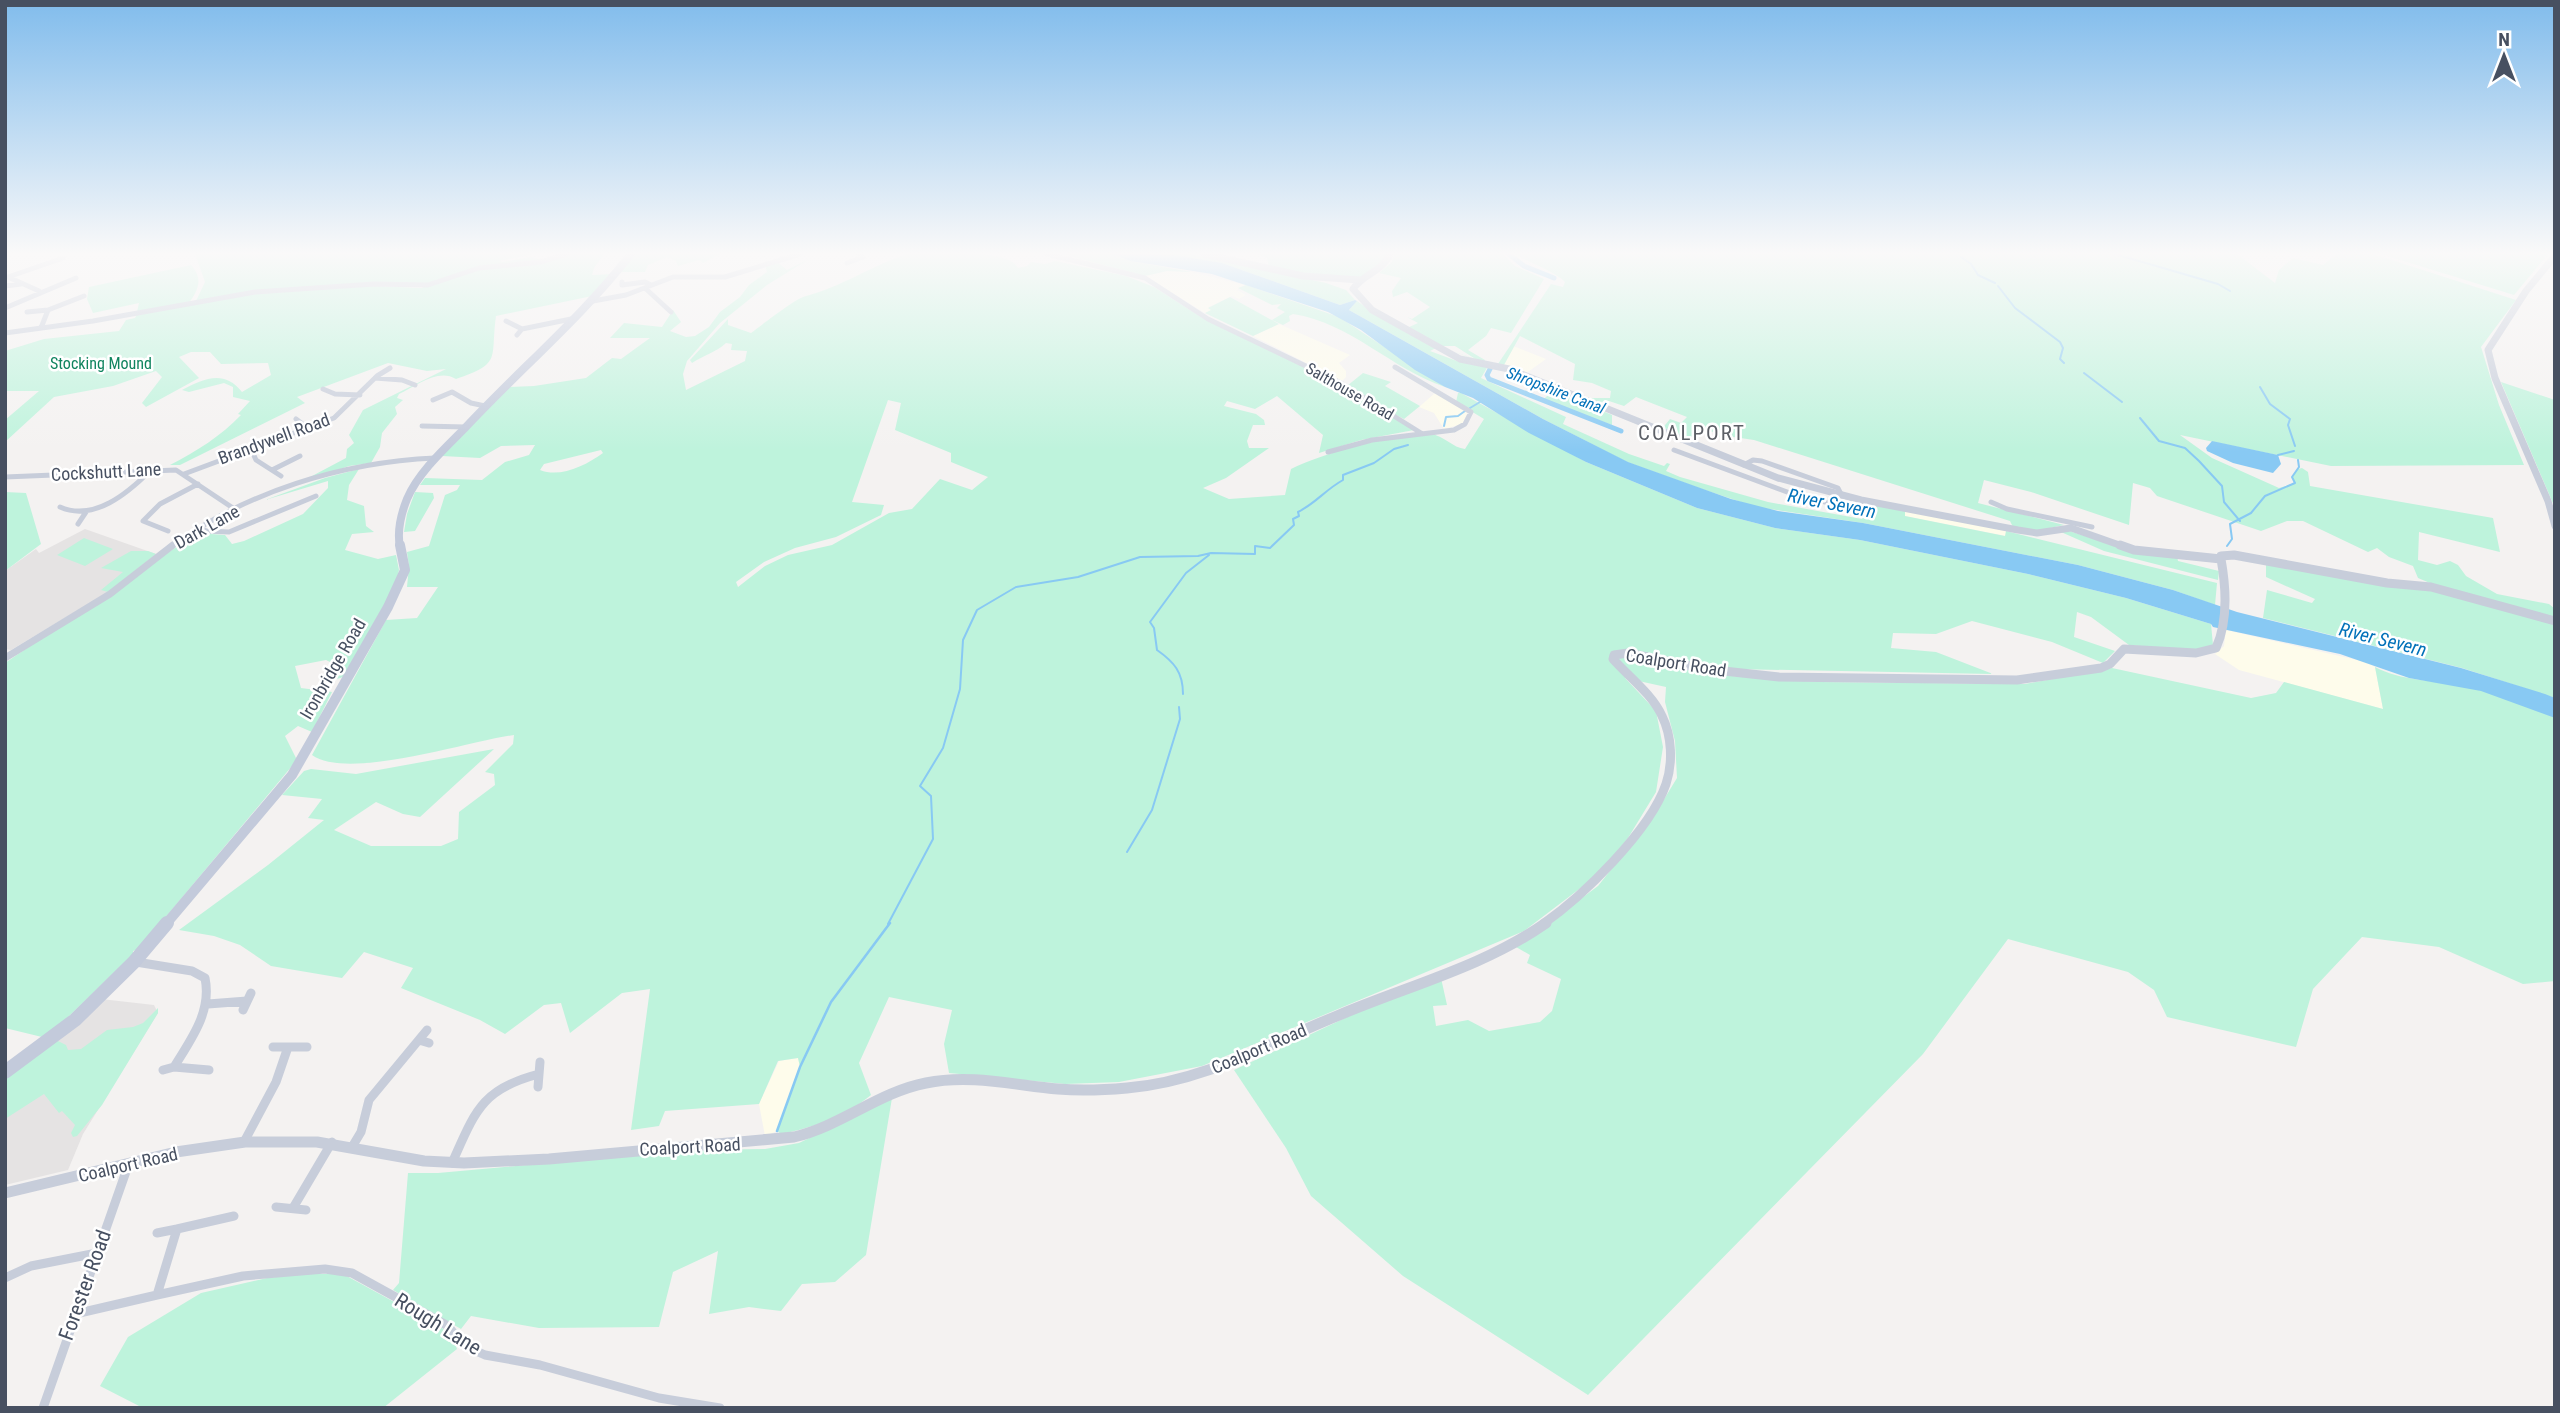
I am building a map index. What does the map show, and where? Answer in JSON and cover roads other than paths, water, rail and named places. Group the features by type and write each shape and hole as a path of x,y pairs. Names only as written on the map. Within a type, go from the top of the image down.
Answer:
{"main road":[{"name":"Ironbridge Road","path":"5,1072 75,1020 134,962 302,763 388,607 405,570 399,541 400,522 407,498 435,458 574,320"}],"street":[{"path":"41,328 44,320"},
{"path":"5,333 99,320"},
{"path":"506,321 522,329 566,320"},
{"name":"Salthouse Road","path":"1210,320 1341,383 1421,433"},
{"path":"1389,320 1460,359 1509,369 1686,442 1804,486 1842,496 2042,533 2092,527"},
{"path":"2507,320 2488,350 2492,369 2548,500 2555,526"},
{"path":"517,335 522,329"},
{"path":"1328,452 1372,440 1464,426 1471,412 1395,368"},
{"name":"Brandywell Road","path":"184,474 309,429 341,414 384,370"},
{"path":"375,379 415,382"},
{"path":"335,388 326,390 360,395"},
{"path":"433,400 452,392 471,403 485,406"},
{"path":"308,418 298,421 309,429"},
{"path":"422,425 466,427"},
{"path":"1682,453 1681,449 1686,442"},
{"path":"251,449 256,460 281,477"},
{"path":"1674,450 1798,496 1852,508"},
{"path":"272,470 293,462 300,456"},
{"name":"Dark Lane","path":"5,658 111,593 170,547 236,510 281,491 346,470 389,462 435,458"},
{"path":"72,504 62,508 75,513 98,508 139,482 151,470"},
{"name":"Cockshutt Lane","path":"5,477 176,470 236,510"},
{"path":"166,528 143,522 141,519 153,509 198,484"},
{"path":"201,528 206,531 229,532 316,496"},
{"path":"1991,502 2079,527 2134,550 2221,559 2224,555 2234,555 2387,583 2431,587 2555,621"},
{"path":"78,524 86,512"},
{"name":"Coalport Road","path":"5,1193 212,1146 280,1140 332,1142 419,1160 452,1163 538,1160 686,1145 757,1142 810,1133 847,1119 887,1096 922,1083 954,1080 1077,1090 1155,1085 1225,1066 1337,1015 1524,937 1580,896 1604,874 1663,794 1670,760 1665,722 1648,694 1625,674 1613,659 1614,655 1628,653 1705,669 1779,677 2017,680 2101,668 2110,664 2118,653 2204,652 2218,646 2221,633 2221,559"},
{"path":"134,962 192,971 205,978 209,990 208,1004 174,1067"},
{"path":"208,1004 247,1001"},
{"path":"352,1147 362,1132 369,1100 427,1030"},
{"path":"419,1040 429,1043"},
{"path":"273,1047 307,1047"},
{"path":"244,1143 276,1082 288,1047"},
{"path":"538,1087 540,1062"},
{"path":"163,1070 174,1067 209,1070"},
{"path":"452,1163 485,1098 505,1084 539,1074"},
{"path":"292,1208 332,1142"},
{"name":"Forester Road","path":"43,1408 129,1163"},
{"path":"276,1207 306,1209"},
{"path":"157,1233 234,1216"},
{"path":"157,1295 177,1229"},
{"path":"5,1279 31,1266 97,1253"},
{"name":"Rough Lane","path":"75,1314 243,1276 325,1269 352,1273 449,1326 463,1345 485,1355 540,1365 659,1398 720,1408"}],"water":[{"path":"1343,320 1367,320 1543,419 1628,462 1731,499 1778,511 1863,523 2078,565 2173,590 2237,612 2461,668 2545,694 2555,698 2555,718 2481,691 2409,678 2340,654 2213,627 2211,624 2126,598 2028,574 1860,540 1775,528 1697,508 1586,462 1529,433 1473,398 1445,387 1415,370 1361,330"},
{"path":"2212,441 2278,455 2281,464 2273,473 2233,463 2207,451 2206,448"}],"waterway":[{"path":"2031,320 2060,342 2063,348 2060,359 2064,363"},
{"name":"Shropshire Canal","path":"1490,369 1487,375 1489,379 1621,431"},
{"path":"2084,373 2122,402"},
{"path":"2260,387 2270,404 2290,419 2288,425 2295,446"},
{"path":"1470,408 1480,402"},
{"path":"1444,426 1446,417 1458,416 1465,411"},
{"path":"2140,418 2159,441 2185,448 2199,461 2222,486 2224,502 2239,519"},
{"path":"888,924 933,839 931,796 920,786 943,748 960,689 963,640 977,610 1016,587 1078,577 1140,557 1198,556 1211,553 1255,554 1255,546 1270,548 1294,525 1293,519 1299,516 1298,512 1343,480 1343,475 1374,463 1394,449 1408,445"},
{"path":"2278,455 2294,451"},
{"path":"2239,519 2251,513 2265,496 2295,483 2292,477 2299,467 2298,460"},
{"path":"2227,546 2232,539 2230,524 2239,519"},
{"path":"1183,694 1176,668 1157,650 1154,628 1150,622 1186,573 1209,555"},
{"path":"1127,852 1152,810 1180,719 1179,707"},
{"path":"777,1131 800,1067 831,1002 890,923"}],"district":[{"name":"COALPORT","path":"1692,433"}],"park label":[{"name":"Stocking Mound","path":"101,363"}],"water label":[{"name":"River Severn","path":"1832,503"},
{"name":"River Severn","path":"2383,639"}]}
